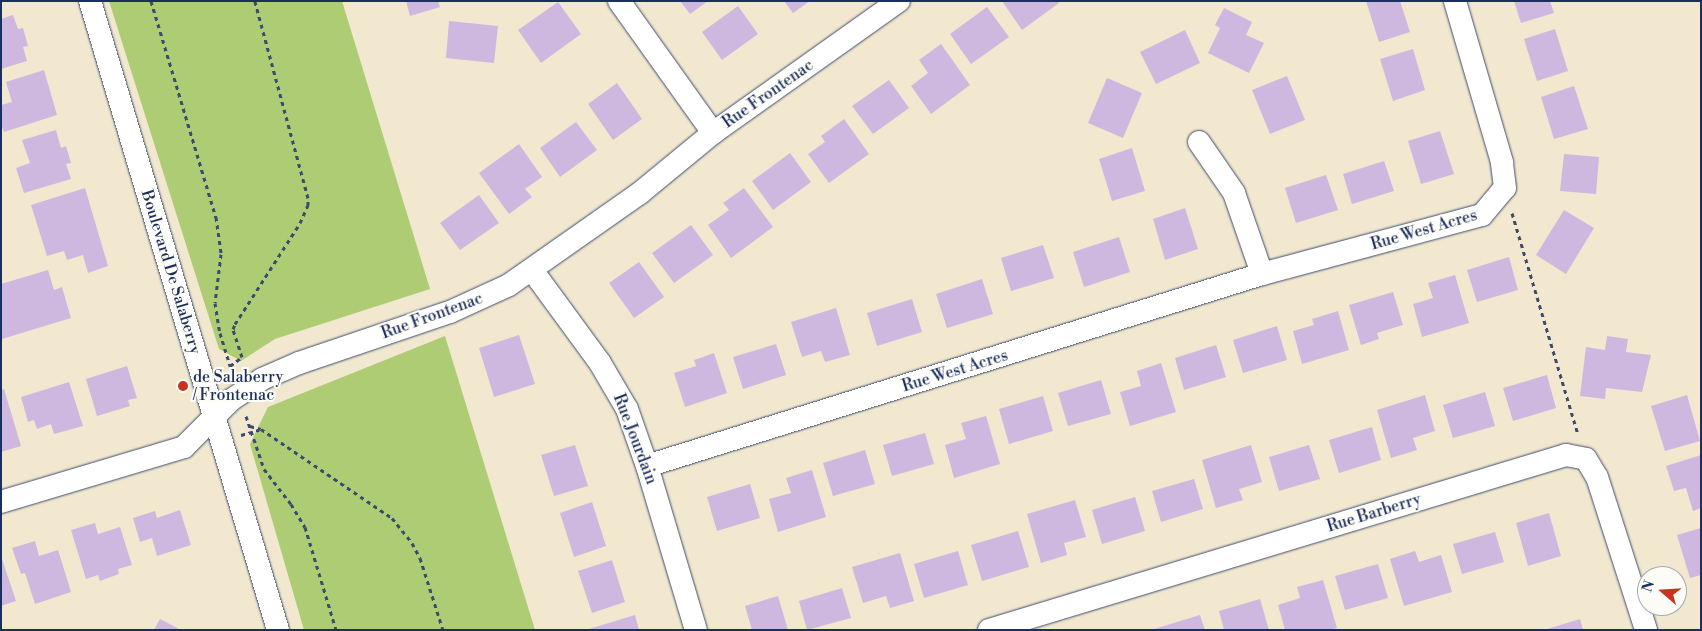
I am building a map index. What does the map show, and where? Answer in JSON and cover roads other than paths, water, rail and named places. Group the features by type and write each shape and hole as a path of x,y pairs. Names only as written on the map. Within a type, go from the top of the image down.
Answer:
{"street":[{"name":"Boulevard De Salaberry","path":"90,1 278,630"},
{"path":"619,1 713,133"},
{"name":"Rue Frontenac","path":"1,502 184,447 239,394 262,379 299,363 471,304 532,270 640,193 713,133 899,1"},
{"name":"Rue West Acres","path":"648,466 1262,274 1482,215 1505,188 1502,162 1455,1"},
{"path":"1199,142 1234,193 1262,274"},
{"name":"Rue Jourdain","path":"532,270 616,388 630,417 648,466 696,630"},
{"name":"Rue Barberry","path":"989,630 1566,455 1586,459 1597,477 1646,630"}],"place":[{"name":"de Salaberry / Frontenac","path":"183,386"}]}
